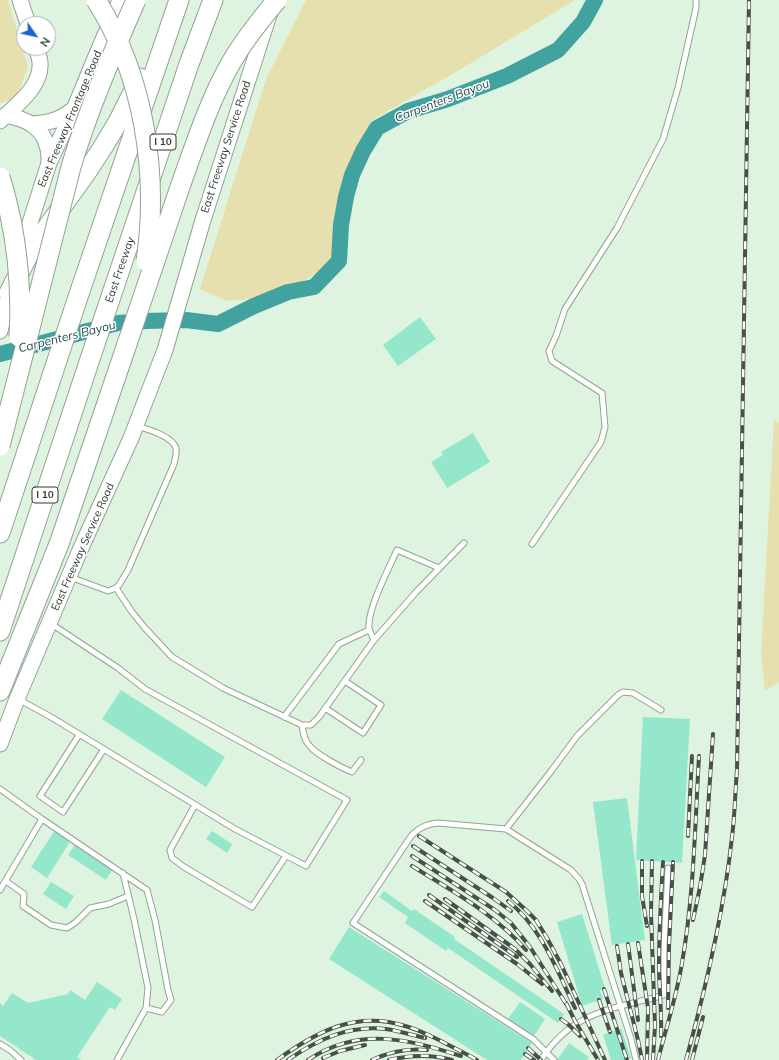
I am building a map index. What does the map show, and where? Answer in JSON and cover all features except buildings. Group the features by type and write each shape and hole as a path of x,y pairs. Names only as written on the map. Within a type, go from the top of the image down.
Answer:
{"highway":[{"path":"96,0 120,47 133,83 145,131 150,167 151,198 148,249 142,284 128,344"},
{"path":"0,446 70,167 93,101 136,0"},
{"name":"East Freeway","path":"0,631 114,286 189,64 213,0"},
{"path":"0,691 59,544 205,118 232,62 247,38 274,4"},
{"path":"9,293 31,250 86,174 118,122 177,6"},
{"name":"I 10","path":"0,533 177,6"},
{"path":"0,177 13,229 20,298 20,324 17,356 13,387 5,425"}],"main road":[{"path":"20,0 25,16"},
{"name":"East Freeway Frontage Road","path":"1,325 9,293 49,163 76,108 118,2"},
{"name":"East Freeway Service Road","path":"0,744 17,699 69,576 136,426 166,350 184,282 203,220 274,4"},
{"path":"3,118 36,83 40,69 38,56"},
{"path":"3,118 30,124 45,123 66,115 76,108"},
{"path":"30,124 44,137 50,153 49,163"}],"lane":[{"path":"532,544 601,442 605,428 602,393 552,361 549,351 556,336 565,309 616,228 663,139 678,88 696,8 696,0"},
{"path":"69,576 108,591 119,585 128,570 176,457 176,450 172,441 166,437 136,426"},
{"path":"116,588 132,612 172,657 222,688 302,725 311,725 319,717 374,640 417,591 464,543"},
{"path":"374,640 369,630 369,617 397,550 439,568"},
{"path":"17,699 51,717 235,829 306,866 347,800 145,689 118,668 49,623"},
{"path":"284,717 339,644 369,630"},
{"path":"325,708 363,733 381,705 345,681"},
{"path":"506,829 577,736 618,696 624,692 633,693 661,710"},
{"path":"302,725 305,739 309,746 343,769 352,772 361,760"},
{"path":"79,735 40,796 62,812 104,749"},
{"path":"0,789 147,890 155,920 171,1000 162,1012 146,1008"},
{"path":"195,805 170,850 172,858 184,867 252,908 286,856"},
{"path":"0,890 42,819"},
{"path":"554,1060 533,1040 353,922 408,839 417,829 428,824 438,823 506,829 571,870 582,884 631,1038 636,1060"},
{"path":"541,1060 546,1051 561,1035 581,1020 621,1006 664,995 664,947 668,868"},
{"path":"117,1060 146,1008 148,988 123,873"},
{"path":"6,881 24,894 23,906 51,925 67,928 76,922 90,908 110,904 128,896"},
{"path":"0,1044 10,1050 21,1060"}],"shaded area":[{"path":"0,0 8,0 16,27 16,56 25,56 28,67 16,98 0,103"},
{"path":"306,0 575,0 461,69 372,120 338,216 334,262 280,296 227,301 200,289 266,79"},
{"path":"774,419 779,423 779,682 765,691 761,654"}],"waterway":[{"name":"Carpenters Bayou","path":"0,354 118,323 186,320 218,324 254,306 288,292 314,287 339,261 341,225 352,175 363,151 377,128 408,111 448,99 507,76 558,50 583,22 595,0"}],"railway":[{"path":"686,1060 707,977 729,865 737,770 749,0"},
{"path":"693,920 705,855 713,734"},
{"path":"688,836 692,756"},
{"path":"658,1060 677,987 686,937 694,860 699,756"},
{"path":"419,836 506,892 536,920 561,964 605,1060"},
{"path":"413,846 511,911"},
{"path":"412,856 495,910 511,923 530,947 568,1007"},
{"path":"642,861 642,896 647,926"},
{"path":"652,861 651,914 655,1026 653,1060"},
{"path":"661,1036 659,952 663,862"},
{"path":"668,1008 673,862"},
{"path":"412,866 487,914 501,925 526,950"},
{"path":"429,895 517,957"},
{"path":"445,899 515,949 530,964 552,991"},
{"path":"425,901 517,964 542,984"},
{"path":"508,901 530,924 548,951 575,1008"},
{"path":"638,943 648,1008 647,1060"},
{"path":"628,944 638,1020"},
{"path":"617,946 621,973 642,1060"},
{"path":"604,989 627,1060"},
{"path":"599,1000 610,1032"},
{"path":"566,1003 598,1060"},
{"path":"692,1060 703,1017"},
{"path":"561,1019 580,1036"},
{"path":"277,1060 307,1041 337,1026 353,1022 370,1021 387,1022 414,1029 477,1060"},
{"path":"288,1060 299,1052 322,1040 334,1035 359,1029 386,1029 425,1038"},
{"path":"308,1060 327,1049 365,1039 402,1041 461,1056"},
{"path":"323,1058 340,1051 365,1045"},
{"path":"528,1048 541,1060"},
{"path":"372,1060 399,1051 427,1050"},
{"path":"525,1054 534,1060"},
{"path":"389,1060 420,1056 452,1060"}]}
